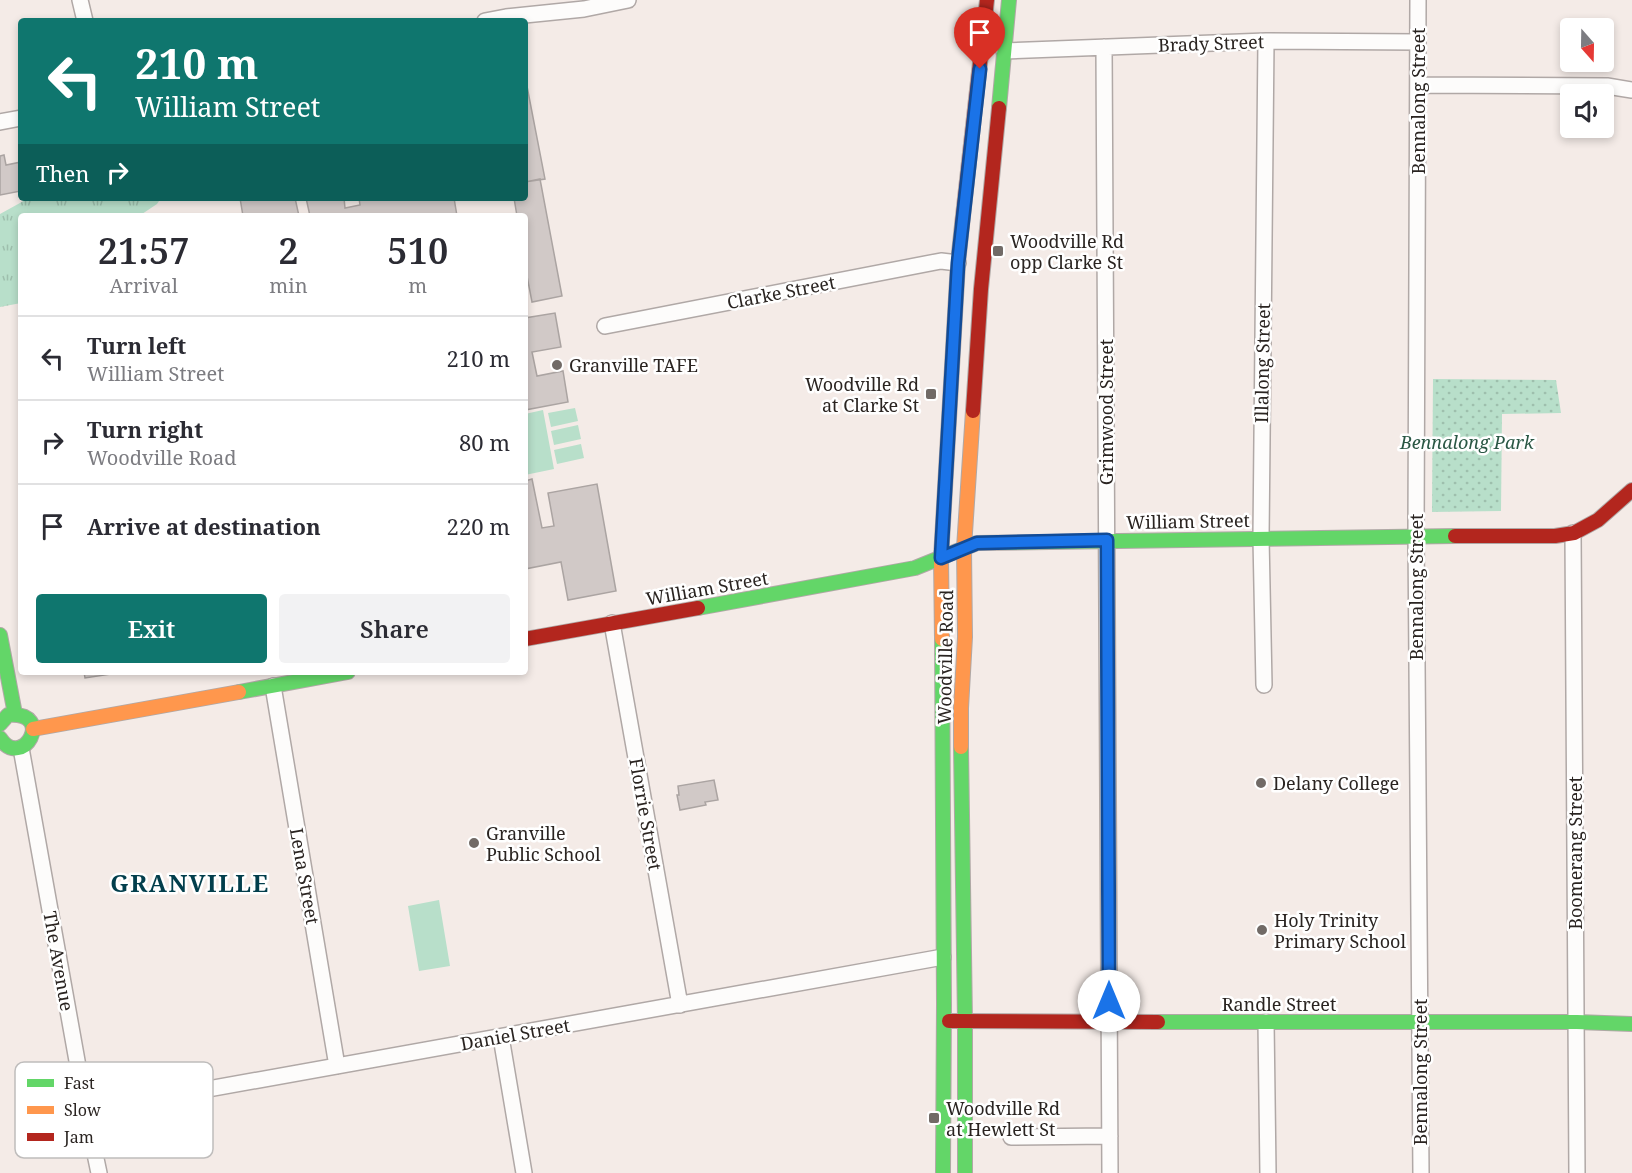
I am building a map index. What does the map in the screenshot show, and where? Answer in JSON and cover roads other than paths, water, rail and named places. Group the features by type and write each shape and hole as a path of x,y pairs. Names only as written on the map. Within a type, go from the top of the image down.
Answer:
{"main road":[{"name":"Woodville Road","path":"943,1173 941,558 958,263 987,0"},
{"name":"Woodville Road","path":"965,1173 961,708 964,647 964,548 981,289 1009,0"},
{"name":"William Street","path":"528,638 915,568 977,543 1555,536 1573,533 1594,522 1632,490"},
{"path":"0,635 15,714"},
{"path":"33,729 332,675"},
{"path":"0,724 3,719 15,714 29,719 33,729 32,738 21,748 9,747 1,741"},
{"name":"Randle Street","path":"944,1021 1632,1024"}],"street":[{"path":"81,0 84,18"},
{"path":"501,18 584,9 628,0"},
{"name":"Bennalong Street","path":"1418,0 1416,536 1421,1173"},
{"name":"Brady Street","path":"1004,51 1266,41 1418,42"},
{"name":"Illalong Street","path":"1264,684 1261,538 1266,41"},
{"name":"Grimwood Street","path":"1104,47 1110,1173"},
{"path":"1418,86 1607,86 1632,90"},
{"path":"0,122 18,119"},
{"name":"Clarke Street","path":"605,326 941,261 958,263"},
{"name":"Boomerang Street","path":"1573,533 1577,1173"},
{"name":"Florrie Street","path":"612,624 680,1005"},
{"name":"Lena Street","path":"273,686 337,1066"},
{"name":"The Avenue","path":"21,748 77,1062"},
{"name":"Daniel Street","path":"213,1088 943,957"},
{"path":"1266,1022 1268,1173"},
{"path":"501,1036 524,1173"},
{"path":"1011,1137 1110,1136"},
{"name":"The Avenue","path":"96,1158 99,1173"}],"place":[{"name":"Woodville Rd opp Clarke St","path":"998,251"},
{"name":"Granville TAFE","path":"557,365"},
{"name":"Woodville Rd at Clarke St","path":"931,394"},
{"name":"Delany College","path":"1261,783"},
{"name":"Granville Public School","path":"474,843"},
{"name":"Holy Trinity Primary School","path":"1262,930"},
{"name":"Woodville Rd at Hewlett St","path":"934,1118"}],"district":[{"name":"GRANVILLE","path":"190,882"}],"park label":[{"name":"Bennalong Park","path":"1467,442"}]}
